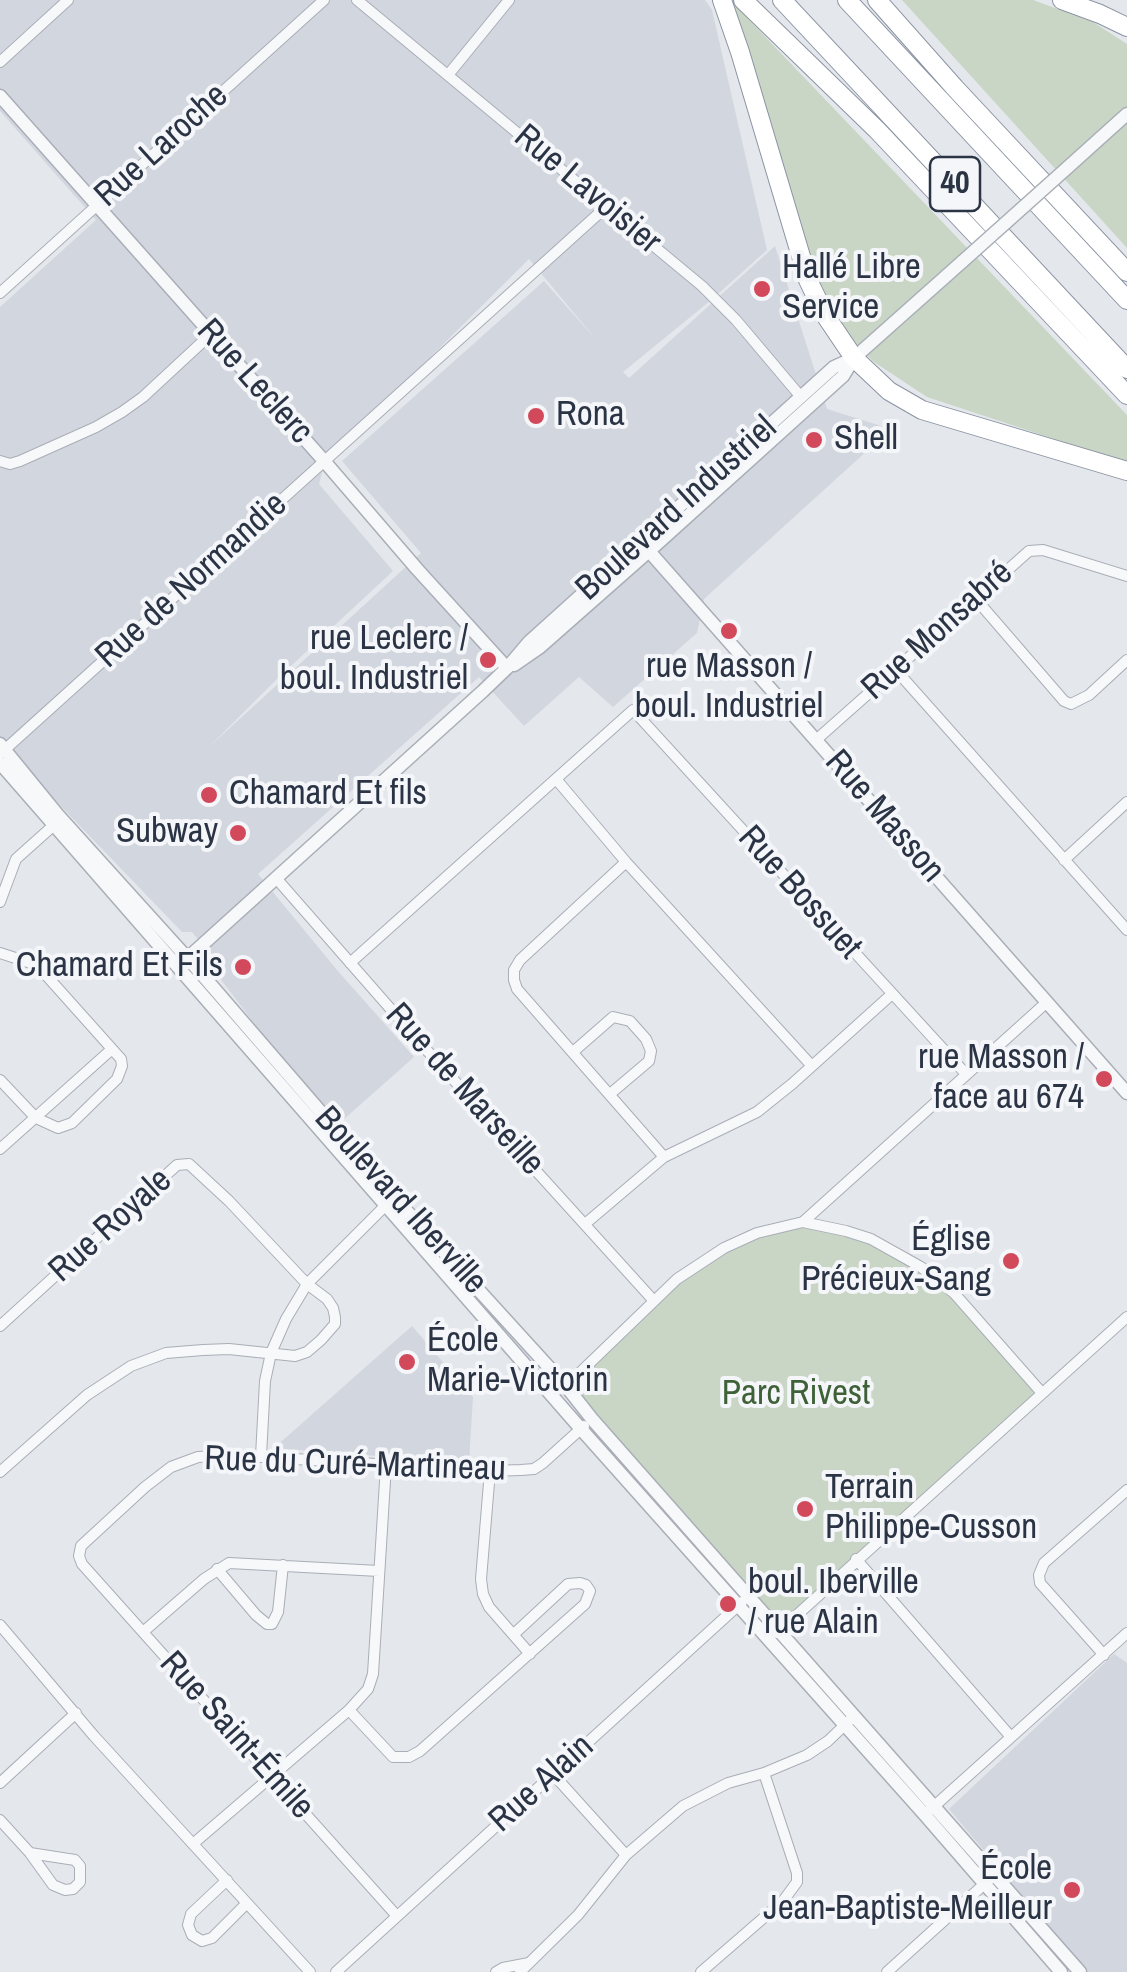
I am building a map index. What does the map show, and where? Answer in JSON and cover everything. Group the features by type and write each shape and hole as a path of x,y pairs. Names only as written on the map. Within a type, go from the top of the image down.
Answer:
{"highway":[{"path":"722,0 808,280 819,305 854,358 889,391 922,410 1127,472"},
{"path":"743,0 877,130 1127,394"},
{"name":"40","path":"782,0 1127,369"},
{"name":"40","path":"847,0 1127,300"},
{"path":"878,0 1127,272"},
{"path":"1062,0 1127,28"}],"street":[{"path":"0,62 68,0"},
{"name":"Rue Laroche","path":"2,286 324,0"},
{"name":"Rue Lavoisier","path":"356,0 702,286 801,397"},
{"path":"448,75 509,0"},
{"name":"Rue Leclerc","path":"0,96 507,668"},
{"name":"Boulevard Industriel","path":"645,546 842,377 854,358 1127,114"},
{"name":"Rue de Normandie","path":"2,749 606,206"},
{"path":"0,461 10,464 20,460 122,412 212,334"},
{"name":"Boulevard Industriel","path":"183,962 507,668 540,647 834,367 854,358"},
{"name":"Rue Masson","path":"645,546 1127,1092"},
{"name":"Rue Monsabré","path":"816,740 1020,556 1036,549 1127,576"},
{"path":"974,598 1064,701 1071,704 1090,696 1127,660"},
{"path":"895,669 1127,930"},
{"name":"Rue Bossuet","path":"556,779 633,710 966,1074"},
{"name":"Boulevard Iberville","path":"2,749 580,1429 743,1601"},
{"name":"Boulevard Iberville","path":"0,763 183,962"},
{"path":"350,963 556,779 810,1066"},
{"path":"1064,860 1127,802"},
{"path":"0,902 16,859 54,825"},
{"path":"626,862 520,960 514,970 517,989 664,1157"},
{"name":"Rue de Marseille","path":"276,878 654,1301"},
{"path":"0,953 36,965 121,1059 122,1066 120,1074 72,1123 58,1128 36,1118 0,1080"},
{"path":"585,1224 664,1157 757,1112 892,994"},
{"path":"802,1222 1047,1002"},
{"path":"572,1052 613,1017 624,1018 636,1027 651,1051 649,1060 610,1094"},
{"path":"0,1149 112,1049"},
{"name":"Rue Royale","path":"0,1326 177,1165 189,1164 307,1284"},
{"path":"261,1456 264,1381 271,1352 286,1319 307,1284 390,1201"},
{"name":"Boulevard Iberville","path":"390,1201 566,1386 743,1601 989,1879 1061,1972"},
{"path":"566,1386 677,1279 724,1248 757,1233 802,1222 871,1239 920,1267 954,1293 1042,1393"},
{"path":"0,1472 101,1384 142,1362 166,1354 203,1350 295,1356 307,1352 335,1324 333,1308 307,1284"},
{"path":"774,1636 1127,1317"},
{"name":"Rue du Curé-Martineau","path":"78,1556 80,1546 145,1487 171,1467 198,1456 230,1454 490,1471 534,1469 592,1419"},
{"path":"0,1452 9,1462"},
{"path":"194,1843 349,1710 368,1689 373,1674 386,1465"},
{"path":"490,1471 483,1594 530,1654"},
{"path":"1104,1654 1040,1582 1039,1575 1044,1563 1127,1490"},
{"name":"Rue Saint-Émile","path":"78,1556 396,1915"},
{"path":"856,1559 1011,1738"},
{"path":"144,1632 229,1563 380,1571"},
{"path":"217,1569 256,1615 272,1624 278,1612 283,1565"},
{"path":"349,1710 393,1757 420,1752 585,1604 590,1591 580,1582 568,1584 514,1634"},
{"name":"Rue Alain","path":"336,1972 743,1601"},
{"path":"2,1632 310,1972"},
{"path":"930,1810 1127,1634"},
{"path":"0,1784 76,1714"},
{"path":"496,1972 524,1968 578,1915 626,1855 683,1806 728,1783 764,1774 806,1756 849,1721"},
{"path":"552,1773 626,1855"},
{"path":"701,1972 783,1901 796,1882 797,1873 764,1774"},
{"path":"0,1820 58,1888 73,1889 80,1882 80,1866 75,1860 30,1853"},
{"path":"895,1969 989,1879"},
{"name":"Boulevard Iberville","path":"989,1879 1080,1972"},
{"path":"227,1880 191,1914 188,1925 192,1935 202,1941 212,1938 248,1903"}],"shaded area":[{"path":"0,0 705,0 712,10 767,250 623,372 629,378 775,246 827,409 891,429 704,599 697,633 613,707 579,677 524,726 479,677 258,874 414,1057 334,1128 209,964 213,957 192,932 182,932 0,743 0,307 96,220 0,111","holes":["529,259 599,343 544,281 342,461 421,553 209,747 393,571 319,484 325,462"]},
{"name":"École Marie-Victorin","path":"412,1326 473,1397 469,1463 274,1448"},
{"name":"École Jean-Baptiste-Meilleur","path":"1114,1654 1127,1663 1127,1972 1086,1972 949,1809"}],"green space":[{"path":"730,0 1127,415 1127,463 927,397 874,362 844,334 814,280"},
{"path":"902,0 1033,0 1093,22 1127,44 1127,248"},
{"name":"Parc Rivest","path":"788,1224 869,1239 952,1291 1043,1392 778,1631 566,1386 678,1279 724,1247"}],"place":[{"name":"Hallé Libre Service","path":"762,289"},
{"name":"Rona","path":"536,416"},
{"name":"Shell","path":"814,440"},
{"name":"rue Masson / boul. Industriel","path":"729,631"},
{"name":"rue Leclerc / boul. Industriel","path":"488,660"},
{"name":"Chamard Et fils","path":"209,795"},
{"name":"Subway","path":"238,833"},
{"name":"Chamard Et Fils","path":"243,967"},
{"name":"rue Masson / face au 674","path":"1104,1079"},
{"name":"Église Précieux-Sang","path":"1011,1261"},
{"name":"École Marie-Victorin","path":"407,1362"},
{"name":"Terrain Philippe-Cusson","path":"805,1509"},
{"name":"boul. Iberville / rue Alain","path":"728,1604"},
{"name":"École Jean-Baptiste-Meilleur","path":"1072,1890"}]}
